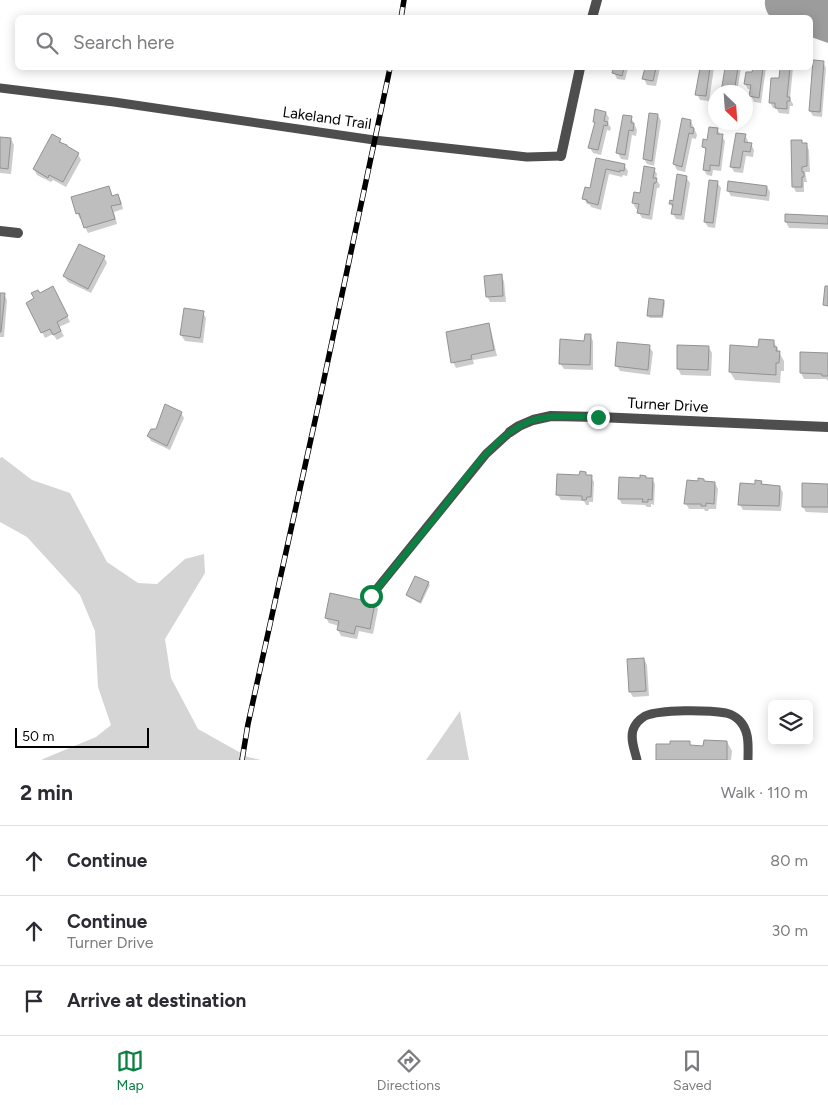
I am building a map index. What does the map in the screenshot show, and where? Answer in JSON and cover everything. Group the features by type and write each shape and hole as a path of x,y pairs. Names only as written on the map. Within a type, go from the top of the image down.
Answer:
{"street":[{"path":"593,15 597,0"},
{"name":"Lakeland Trail","path":"561,156 580,70"},
{"path":"0,231 18,233"},
{"name":"Turner Drive","path":"510,432 533,420 551,416 828,427"}],"lane":[{"name":"Lakeland Trail","path":"0,88 114,102 374,140 526,157 561,156"},
{"path":"371,596 486,454 510,432"},
{"path":"638,760 632,740 633,730 638,722 646,716 664,712 687,711 728,714 738,719 745,727 748,738 748,760"}],"shaded area":[{"path":"765,0 828,0 828,43 813,38 813,15 769,15"},
{"path":"2,457 32,480 70,493 107,562 138,583 157,584 185,559 204,554 205,573 165,639 171,678 198,729 248,757 261,760 42,760 96,737 111,725 98,687 95,631 80,595 27,537 0,522 0,458"},
{"path":"460,711 469,760 426,760"}],"building":[{"path":"813,60 824,61 820,112 809,111"},
{"path":"613,70 624,70 622,76 612,73"},
{"path":"644,70 656,70 653,81 642,79"},
{"path":"700,70 710,70 706,96 695,95"},
{"path":"725,70 738,70 735,85 722,85"},
{"path":"763,70 759,98 753,97 753,85 744,84 746,72"},
{"path":"780,70 790,70 787,97 790,97 790,101 787,101 787,109 775,108 775,103 769,103 771,78 779,78"},
{"path":"595,109 606,112 604,121 608,122 607,126 604,125 598,150 588,148 595,122 593,122"},
{"path":"649,113 658,114 652,161 643,159"},
{"path":"623,115 632,116 631,123 634,123 633,131 629,130 625,155 616,153"},
{"path":"682,118 691,120 690,127 694,128 693,134 689,133 682,167 673,164"},
{"path":"709,130 718,130 717,134 723,134 719,166 710,165 710,171 703,170 706,148 702,147 703,139 707,140"},
{"path":"736,133 746,134 744,142 752,143 750,152 743,151 740,168 730,167"},
{"path":"52,134 61,139 59,142 79,153 63,182 49,175 48,178 33,169"},
{"path":"0,137 11,138 8,169 0,168"},
{"path":"791,140 802,140 802,143 807,143 807,166 802,167 804,177 802,177 802,187 792,187"},
{"path":"596,158 625,164 624,171 606,169 598,205 582,199 585,187 590,188"},
{"path":"644,166 655,168 653,178 657,178 656,183 654,183 649,215 637,213 639,204 632,203 634,192 640,193"},
{"path":"677,174 687,176 681,215 671,214 673,204 669,204 670,200 673,201"},
{"path":"709,180 718,181 713,223 704,222"},
{"path":"728,181 767,186 766,196 727,191"},
{"path":"109,186 112,196 118,194 121,204 111,206 115,219 84,228 79,213 76,214 71,197"},
{"path":"785,214 828,216 828,224 785,222"},
{"path":"79,244 105,256 88,289 63,276"},
{"path":"502,274 503,296 486,297 484,276"},
{"path":"53,286 68,316 57,322 61,331 53,335 50,329 41,333 26,303 34,298 31,293 38,290 40,293"},
{"path":"825,286 828,286 828,306 823,305"},
{"path":"0,293 5,293 1,332 0,332"},
{"path":"649,298 664,300 662,316 647,316"},
{"path":"184,308 204,311 200,338 180,335"},
{"path":"489,323 494,350 471,355 472,359 451,363 446,332"},
{"path":"585,334 591,334 590,365 559,364 560,339 584,341"},
{"path":"759,339 774,340 774,347 777,347 776,351 780,351 779,363 776,363 776,375 729,372 730,345 758,347"},
{"path":"617,342 650,345 648,370 615,366"},
{"path":"677,345 709,346 708,370 677,369"},
{"path":"800,352 828,353 828,376 800,373"},
{"path":"165,404 182,412 167,446 147,436 151,429 156,429"},
{"path":"580,471 586,472 586,475 592,475 591,497 582,500 582,496 556,495 557,474 579,475"},
{"path":"640,475 646,476 646,478 653,478 652,500 648,499 648,502 642,502 643,499 618,499 619,477 640,478"},
{"path":"698,478 704,479 704,481 715,482 714,504 706,503 706,506 701,506 701,504 684,504 687,480 698,481"},
{"path":"755,480 762,481 761,484 780,486 779,506 738,505 740,483 755,484"},
{"path":"802,483 828,484 828,507 802,507"},
{"path":"415,576 429,582 420,602 406,595"},
{"path":"330,593 375,603 370,629 356,626 354,634 337,630 339,621 325,618"},
{"path":"644,658 646,691 629,692 627,659"},
{"path":"704,740 727,741 727,760 656,760 656,744 670,744 670,741 690,741 690,745 703,746"}],"railway":[{"path":"402,15 404,0"},
{"path":"242,760 248,724 390,70"}],"route":[{"path":"371,596 486,454 510,432 533,420 551,416 598,417"}]}
